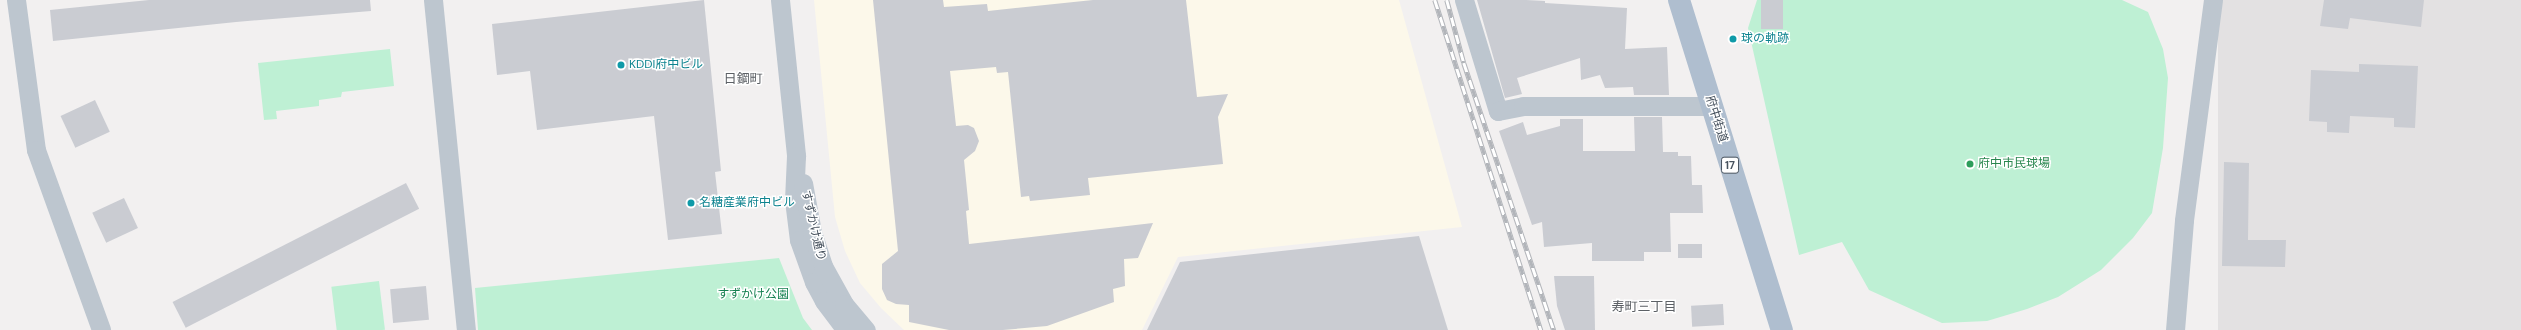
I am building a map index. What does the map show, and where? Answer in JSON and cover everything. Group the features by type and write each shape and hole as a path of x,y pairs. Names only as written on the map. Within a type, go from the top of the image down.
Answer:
{"main road":[{"name":"府中街道","path":"1679,0 1782,330"}],"street":[{"path":"16,0 36,150 101,330"},
{"path":"433,0 466,330"},
{"name":"すずかけ通り","path":"780,0 796,156 812,232 823,266 844,304 866,330"},
{"path":"1464,0 1498,111 1523,106 1712,106"},
{"path":"2174,330 2184,220 2213,0"},
{"name":"すずかけ通り","path":"796,156 795,213 804,254 824,301 846,330"}],"shaded area":[{"path":"814,0 1399,0 1462,227 1178,257 1142,330 904,330 881,308 860,283 845,251 835,217"},
{"path":"2218,0 2521,0 2521,330 2218,330"}],"green space":[{"name":"府中市民球場","path":"1757,0 2122,0 2148,12 2163,49 2168,78 2163,148 2152,213 2133,238 2101,270 2058,297 2027,309 1987,321 1942,323 1869,290 1842,242 1799,255 1748,28"},
{"path":"390,49 394,86 342,92 341,97 319,100 319,106 276,111 277,119 264,120 258,63"},
{"name":"すずかけ公園","path":"779,258 803,318 812,330 478,330 475,288"},
{"path":"379,281 385,330 337,330 331,287"}],"building":[{"path":"149,0 370,0 371,11 236,22 53,41 50,10"},
{"name":"KDDI府中ビル","path":"704,0 721,171 715,172 722,234 668,240 654,116 537,130 530,71 497,75 492,24"},
{"path":"873,0 943,0 944,7 987,4 988,11 1093,0 1186,0 1197,97 1228,94 1218,117 1223,164 1088,178 1090,195 1030,201 1029,196 1021,197 1008,72 997,73 996,67 950,71 956,126 968,125 974,128 979,141 975,151 964,160 969,210 966,211 969,244 1153,223 1138,258 1124,259 1125,286 1113,289 1114,302 1047,326 1003,330 949,330 909,322 909,305 896,304 887,300 882,289 882,264 898,251"},
{"path":"1477,0 1545,1 1545,3 1627,8 1625,49 1667,47 1669,95 1634,95 1633,87 1605,88 1600,75 1581,80 1580,58 1517,78 1522,94 1505,98"},
{"path":"1761,0 1783,0 1783,29 1761,29"},
{"path":"2324,0 2424,0 2421,27 2350,18 2348,29 2320,26"},
{"path":"2359,64 2418,66 2415,128 2394,127 2394,118 2350,116 2349,133 2327,132 2327,122 2309,121 2311,70 2359,72"},
{"path":"95,100 110,132 75,148 61,116"},
{"path":"1634,117 1662,117 1663,152 1678,152 1678,156 1691,156 1692,185 1702,185 1703,213 1670,213 1671,252 1644,252 1644,261 1592,261 1592,243 1544,247 1542,222 1532,225 1499,131 1523,122 1527,135 1560,126 1560,119 1583,119 1583,151 1635,151"},
{"path":"2224,162 2249,163 2248,240 2286,240 2285,267 2222,266"},
{"path":"406,183 419,209 186,328 173,302"},
{"path":"124,198 138,228 106,243 92,213"},
{"path":"1419,236 1448,330 1147,330 1180,262"},
{"path":"1678,244 1702,244 1702,258 1678,258"},
{"path":"1554,276 1594,276 1595,330 1565,330 1557,306"},
{"path":"426,286 429,320 393,323 390,289"},
{"path":"1723,304 1724,325 1692,327 1691,306"}],"railway":[{"path":"1435,0 1541,330"},
{"path":"1447,0 1464,63 1554,330"}],"place":[{"name":"球の軌跡","path":"1733,39"},
{"name":"KDDI府中ビル","path":"621,65"},
{"name":"府中市民球場","path":"1970,164"},
{"name":"名糖産業府中ビル","path":"691,203"}],"district":[{"name":"日鋼町","path":"743,79"},
{"name":"寿町三丁目","path":"1644,307"}]}
